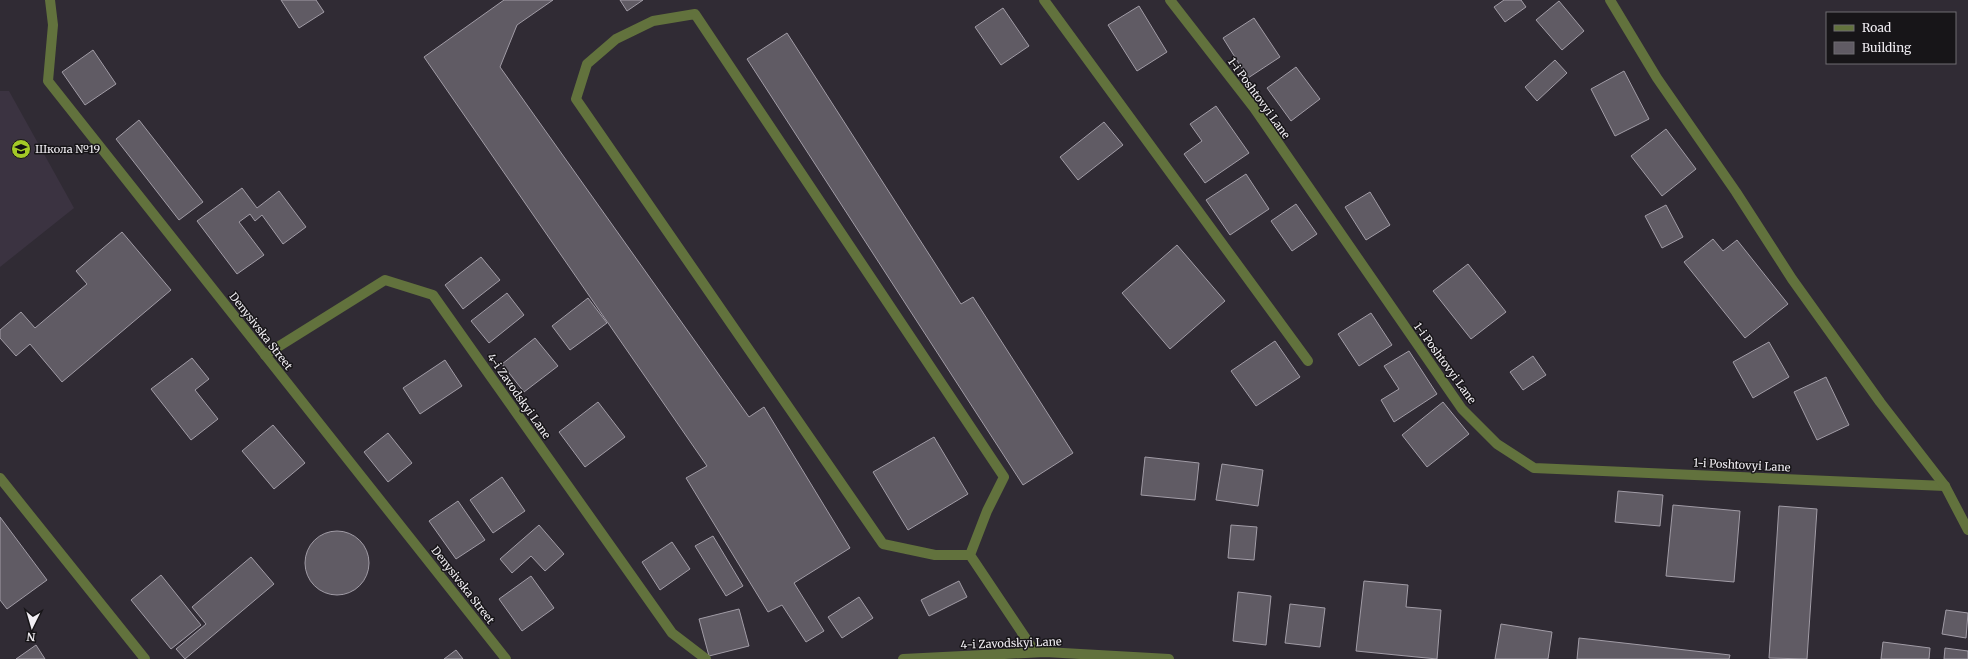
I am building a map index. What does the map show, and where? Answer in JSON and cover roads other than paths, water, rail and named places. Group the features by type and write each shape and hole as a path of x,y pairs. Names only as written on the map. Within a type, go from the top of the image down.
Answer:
{"street":[{"name":"Denysivska Street","path":"50,0 53,25 48,81 506,659"},
{"path":"1044,0 1308,361"},
{"name":"1-i Poshtovyi Lane","path":"1170,0 1254,108 1462,409 1497,444 1534,468 1945,486"},
{"path":"1610,0 1657,78 1736,192 1792,279 1880,402 1945,486 1968,530"},
{"path":"695,14 1004,477 987,511 970,555 935,555 883,544 576,99 587,64 616,39 653,21 695,14"},
{"name":"4-i Zavodskyi Lane","path":"265,355 385,280 433,295 672,633 706,659"},
{"path":"0,478 145,659"},
{"path":"970,555 1035,652"},
{"name":"4-i Zavodskyi Lane","path":"903,659 1035,652 1169,659"}],"place":[{"name":"Школа №19","path":"21,149"}]}
